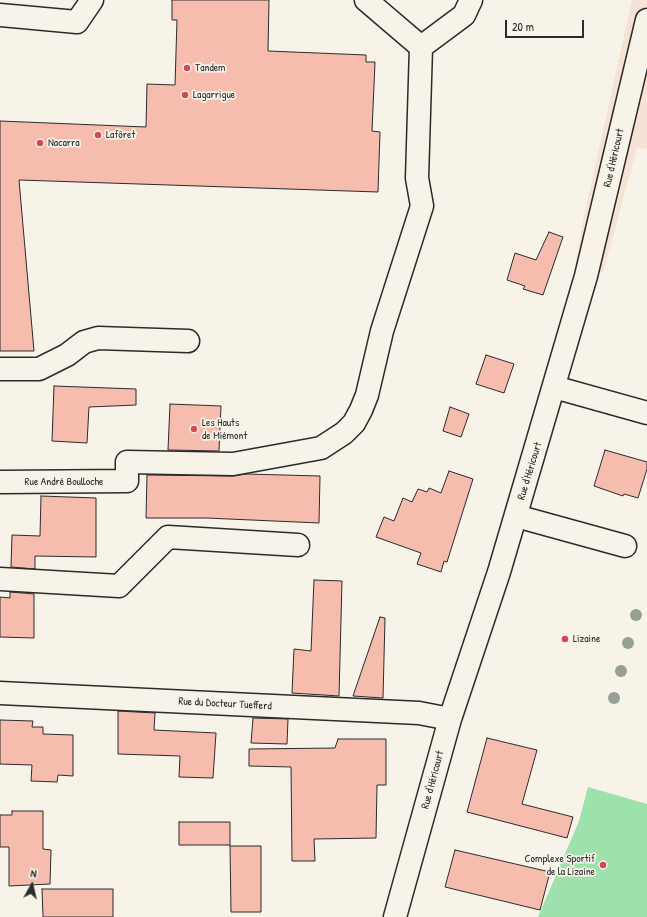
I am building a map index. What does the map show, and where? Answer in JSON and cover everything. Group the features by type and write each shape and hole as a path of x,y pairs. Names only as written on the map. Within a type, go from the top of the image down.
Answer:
{"street":[{"path":"0,15 35,9 77,22 92,0"},
{"path":"366,0 421,47 464,15 472,0"},
{"name":"Rue d'Héricourt","path":"395,917 450,719 516,516 586,276 647,20"},
{"name":"Rue André Boulloche","path":"0,482 127,481 127,462 234,464 321,448 344,433 354,423 367,395 382,331 422,206 417,178 421,47"},
{"path":"0,369 39,369 67,355 84,342 98,338 188,341"},
{"path":"554,387 647,413"},
{"path":"516,516 625,546"},
{"path":"0,579 119,586 168,536 298,545"},
{"name":"Rue du Docteur Tuefferd","path":"0,693 419,713 450,719"}],"shaded area":[{"path":"632,0 647,0 647,149 637,148 603,273 576,263 584,216"}],"green space":[{"name":"Complexe Sportif de la Lizaine","path":"588,787 647,804 647,917 538,917 579,821"}],"building":[{"path":"172,0 269,0 268,51 366,55 366,62 375,62 372,131 380,132 378,192 19,180 34,351 0,351 0,121 146,127 147,84 175,85 177,20 172,20"},
{"path":"549,232 563,237 543,295 523,289 525,286 507,280 515,253 536,260"},
{"path":"486,355 514,364 504,393 476,384"},
{"path":"54,386 136,389 136,405 89,407 87,443 52,441"},
{"name":"Les Hauts de Miémont","path":"170,404 221,406 219,451 168,450"},
{"path":"450,407 469,414 461,437 443,431"},
{"path":"605,450 647,462 647,469 638,498 624,494 623,496 594,486"},
{"path":"449,471 473,479 447,562 444,561 441,572 417,564 421,553 376,537 384,517 394,521 403,498 412,502 418,489 427,492 429,488 441,493"},
{"path":"246,474 320,476 319,523 206,518 146,518 147,475 233,476"},
{"path":"41,496 96,498 96,557 35,556 35,569 11,567 12,535 40,536"},
{"path":"314,580 342,581 339,696 292,693 294,649 311,651"},
{"path":"10,592 34,594 34,638 0,637 0,597 10,598"},
{"path":"380,617 385,618 383,698 353,696"},
{"path":"118,711 155,713 154,730 216,733 213,778 179,777 180,756 118,754"},
{"path":"253,718 288,719 287,744 251,743"},
{"path":"0,720 33,721 32,727 43,727 43,734 73,735 73,776 58,775 57,782 31,781 32,765 0,764"},
{"path":"487,738 537,750 522,804 573,817 567,838 467,812"},
{"path":"338,739 386,739 386,785 377,785 376,838 314,839 315,861 292,861 291,767 249,766 249,749 335,748"},
{"path":"12,811 43,811 43,849 51,850 50,884 9,886 9,847 0,847 0,815 12,815"},
{"path":"179,822 230,822 230,845 179,845"},
{"path":"230,846 261,846 261,912 231,912"},
{"path":"455,850 550,872 540,910 445,887"},
{"path":"42,889 113,889 113,917 43,917"}],"place":[{"name":"Tandem","path":"187,68"},
{"name":"Lagarrigue","path":"185,95"},
{"name":"Lafôret","path":"98,135"},
{"name":"Nacarra","path":"40,143"},
{"name":"Les Hauts de Miémont","path":"194,429"},
{"name":"Lizaine","path":"565,639"},
{"name":"Complexe Sportif de la Lizaine","path":"603,865"}]}
